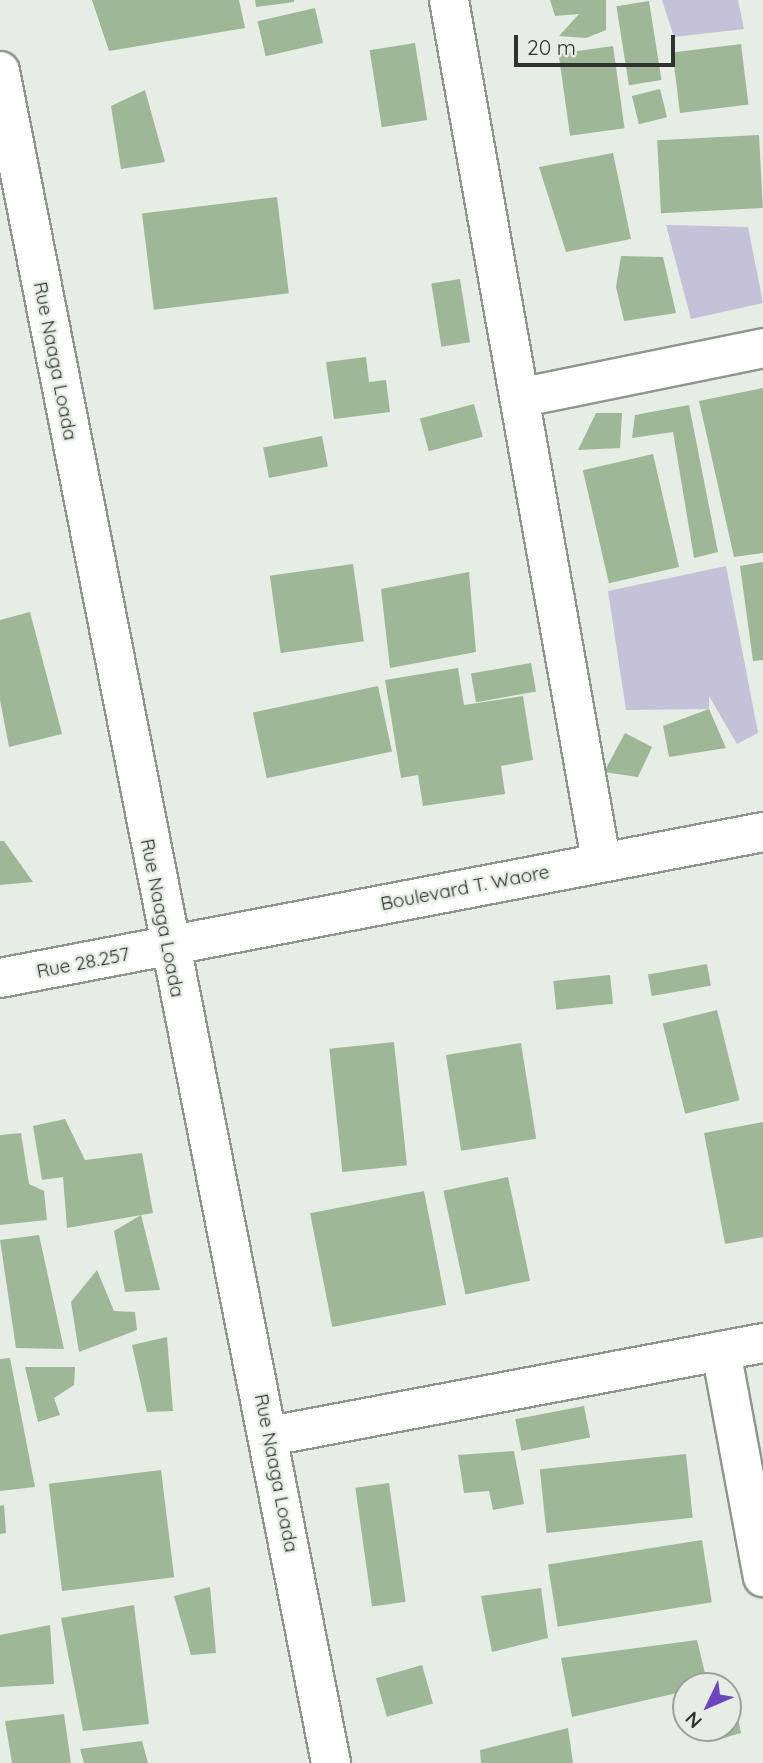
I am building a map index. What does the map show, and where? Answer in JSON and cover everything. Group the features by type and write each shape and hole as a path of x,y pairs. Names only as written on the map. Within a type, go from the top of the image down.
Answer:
{"street":[{"path":"449,0 523,397 601,860"},
{"name":"Rue Naaga Loada","path":"0,71 167,947 270,1436 331,1763"},
{"path":"523,397 763,348"},
{"name":"Boulevard T. Waore","path":"167,947 601,860 763,832"},
{"name":"Rue 28.257","path":"0,978 167,947"},
{"path":"270,1436 763,1343"},
{"path":"721,1351 763,1577"}],"shaded area":[{"path":"662,0 738,0 744,29 674,37"},
{"path":"666,225 748,227 763,303 691,319"},
{"path":"726,566 758,733 737,744 709,696 709,709 626,710 608,591"}],"building":[{"path":"92,0 239,0 245,28 109,51"},
{"path":"255,0 294,0 294,2 256,7"},
{"path":"550,0 606,0 606,30 586,38 559,36 579,14 555,16"},
{"path":"649,1 662,80 629,85 616,6"},
{"path":"315,8 323,43 266,56 258,21"},
{"path":"415,43 427,120 382,127 370,50"},
{"path":"741,44 748,105 680,113 673,52"},
{"path":"613,46 625,128 570,136 559,54"},
{"path":"660,89 667,117 639,124 632,96"},
{"path":"145,90 165,162 121,169 111,106"},
{"path":"759,135 763,208 661,213 657,140"},
{"path":"613,153 631,239 566,252 539,167"},
{"path":"277,197 289,293 154,310 142,214"},
{"path":"621,256 663,257 676,313 624,321 616,287"},
{"path":"460,279 470,342 441,347 431,284"},
{"path":"366,357 369,382 386,380 390,412 334,419 326,362"},
{"path":"763,388 763,553 734,557 699,401"},
{"path":"474,404 483,437 429,451 420,418"},
{"path":"689,405 718,552 694,558 673,432 632,438 635,415"},
{"path":"596,413 622,413 620,448 578,450"},
{"path":"322,436 328,466 269,478 263,447"},
{"path":"653,454 679,567 609,583 583,470"},
{"path":"763,562 763,660 753,661 740,566"},
{"path":"353,564 364,641 281,653 270,576"},
{"path":"469,572 476,652 390,668 381,589"},
{"path":"30,612 62,734 9,747 0,700 0,620"},
{"path":"531,663 536,692 476,702 471,674"},
{"path":"458,668 464,705 523,696 533,760 501,766 505,794 423,806 418,775 401,778 385,680"},
{"path":"378,686 392,752 267,778 253,713"},
{"path":"709,709 726,748 669,757 663,726"},
{"path":"625,733 652,747 638,777 604,772"},
{"path":"0,841 4,841 33,882 0,885"},
{"path":"707,964 711,986 652,996 648,974"},
{"path":"610,975 613,1004 556,1010 553,981"},
{"path":"717,1010 739,1100 685,1114 663,1024"},
{"path":"394,1042 407,1165 342,1172 329,1049"},
{"path":"521,1043 536,1139 461,1151 446,1055"},
{"path":"65,1119 85,1160 142,1153 153,1213 67,1228 63,1177 42,1180 33,1126"},
{"path":"763,1122 763,1237 725,1244 704,1133"},
{"path":"21,1133 29,1184 44,1191 47,1220 0,1225 0,1135"},
{"path":"508,1177 530,1281 465,1294 443,1191"},
{"path":"424,1191 446,1305 332,1327 310,1213"},
{"path":"141,1215 160,1290 125,1292 114,1231"},
{"path":"39,1235 64,1349 16,1348 0,1240"},
{"path":"97,1270 114,1311 135,1312 137,1330 79,1352 71,1302"},
{"path":"167,1337 173,1411 147,1412 132,1345"},
{"path":"10,1358 35,1487 0,1491 0,1359"},
{"path":"25,1367 75,1367 74,1385 54,1398 60,1415 38,1422"},
{"path":"584,1406 590,1437 521,1451 515,1419"},
{"path":"514,1451 524,1504 493,1510 489,1491 464,1493 458,1455"},
{"path":"686,1454 693,1518 546,1533 540,1469"},
{"path":"161,1470 174,1577 62,1591 49,1484"},
{"path":"389,1483 406,1602 372,1607 355,1488"},
{"path":"4,1505 6,1533 0,1534 0,1506"},
{"path":"702,1540 712,1602 558,1627 548,1564"},
{"path":"210,1587 216,1653 191,1655 174,1596"},
{"path":"541,1588 548,1638 492,1652 481,1596"},
{"path":"134,1605 149,1724 83,1731 61,1618"},
{"path":"50,1625 54,1684 0,1687 0,1635"},
{"path":"697,1640 705,1672 672,1672 672,1694 572,1717 561,1658"},
{"path":"422,1665 433,1703 387,1717 376,1678"},
{"path":"64,1714 71,1763 12,1763 5,1721"},
{"path":"568,1728 573,1763 481,1763 480,1750"},
{"path":"142,1741 148,1763 84,1763 80,1749"}]}
